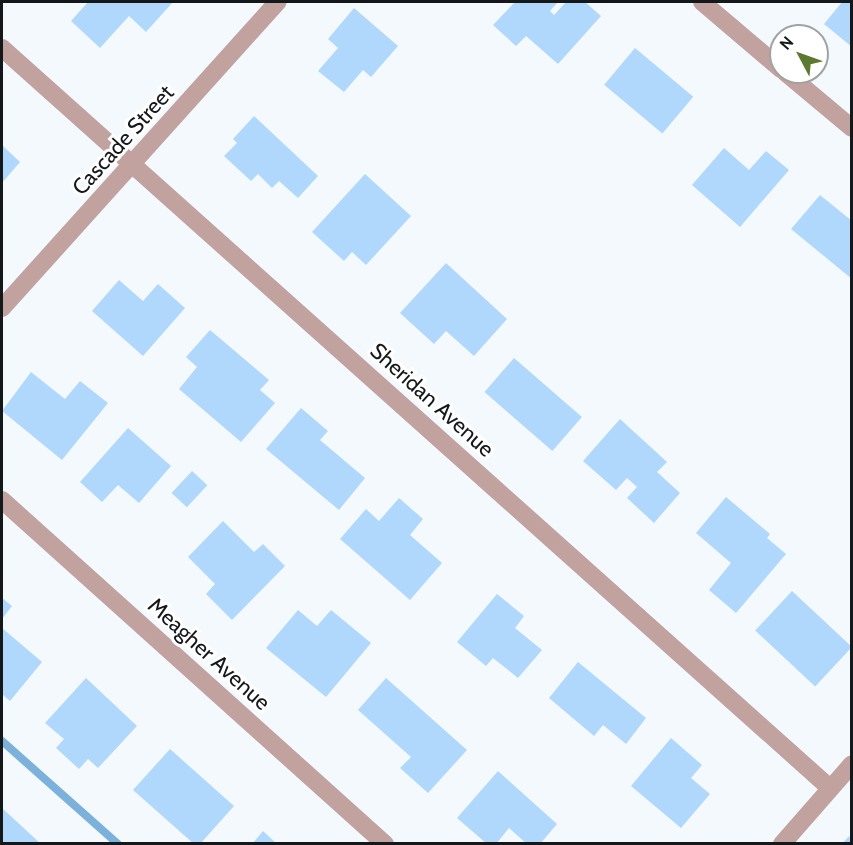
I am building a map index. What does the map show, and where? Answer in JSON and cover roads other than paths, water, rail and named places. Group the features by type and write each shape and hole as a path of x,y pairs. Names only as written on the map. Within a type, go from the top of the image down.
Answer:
{"street":[{"name":"Cascade Street","path":"2,308 278,2"},
{"path":"702,2 769,59"},
{"name":"Sheridan Avenue","path":"2,48 830,788"},
{"path":"799,84 852,128"},
{"name":"Meagher Avenue","path":"2,500 385,843"},
{"path":"782,843 852,764"}],"waterway":[{"path":"2,741 118,844"}]}
